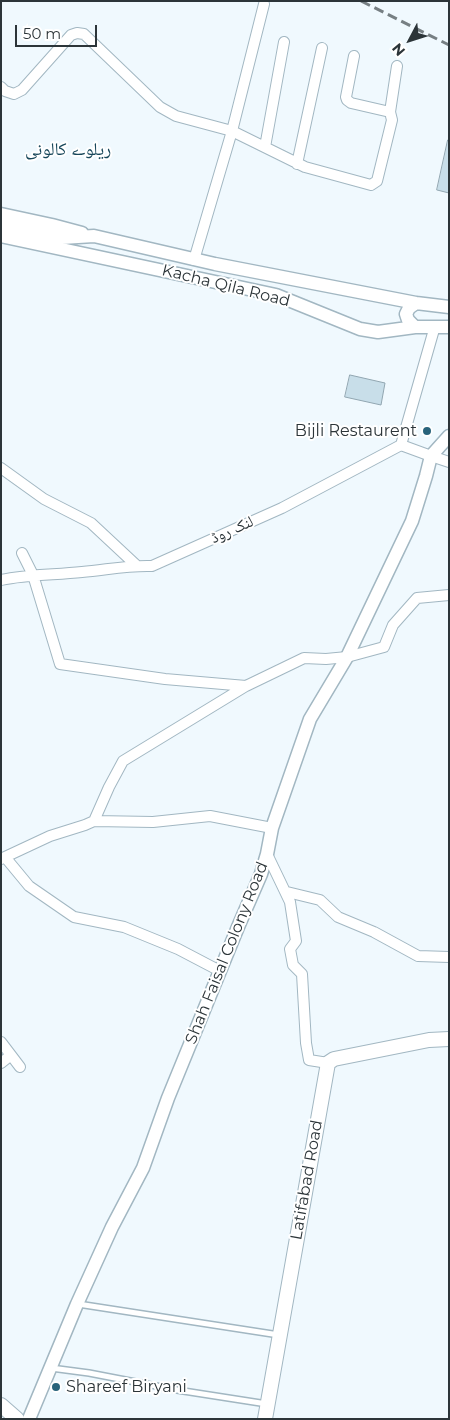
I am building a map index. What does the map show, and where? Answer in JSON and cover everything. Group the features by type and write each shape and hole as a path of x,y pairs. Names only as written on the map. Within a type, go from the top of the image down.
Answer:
{"main road":[{"path":"328,1063 334,1059 429,1040 449,1039"},
{"name":"Latifabad Road","path":"265,1419 328,1063"},
{"path":"1,1405 17,1419"}],"street":[{"path":"194,260 232,131 264,4"},
{"path":"1,88 14,94 22,90 71,35 77,33 84,34 160,107 176,116 232,131 305,167 371,185 377,181 392,120 390,112 397,66"},
{"path":"265,147 284,42"},
{"path":"297,164 322,48"},
{"path":"354,56 346,96 347,100 351,103 390,112"},
{"path":"1,214 194,260 416,303 449,307"},
{"path":"1,224 62,238 94,236"},
{"name":"Kacha Qila Road","path":"1,236 276,295 360,329 378,332 415,327 449,327"},
{"path":"62,238 93,256"},
{"path":"415,327 408,320 406,314 409,308 416,303"},
{"path":"435,326 401,445 449,462"},
{"name":"Shah Faisal Colony Road","path":"29,1419 76,1304 142,1168 168,1098 238,927 262,874 268,854 272,828 310,719 347,657 412,521 431,456 449,436"},
{"name":"لنک روڈ","path":"1,580 136,565 152,566 282,508 401,445"},
{"path":"1,468 44,499 91,523 136,565"},
{"path":"22,553 33,576 60,664 246,686"},
{"path":"94,821 123,761 246,686 304,658 326,659 347,657 384,648 393,626 417,598 449,595"},
{"path":"220,971 178,949 124,927 74,917 29,886 3,858 50,836 94,821 153,822 210,816 272,828"},
{"path":"268,854 290,902 296,941 290,949 293,965 302,974 309,1060 328,1063"},
{"path":"287,892 320,900 338,917 374,932 418,956 449,957"},
{"path":"1,1042 20,1067"},
{"path":"1,1063 11,1055"}],"lane":[{"path":"76,1304 280,1335"},
{"path":"51,1368 268,1404"}],"building":[{"path":"449,140 449,193 437,190"},
{"path":"350,375 385,383 381,405 345,397"}],"railway":[{"path":"361,1 449,45"}],"place":[{"name":"Bijli Restaurent","path":"427,431"},
{"name":"Shareef Biryani","path":"56,1387"}],"district":[{"name":"ریلوے کالونی","path":"68,150"}]}
